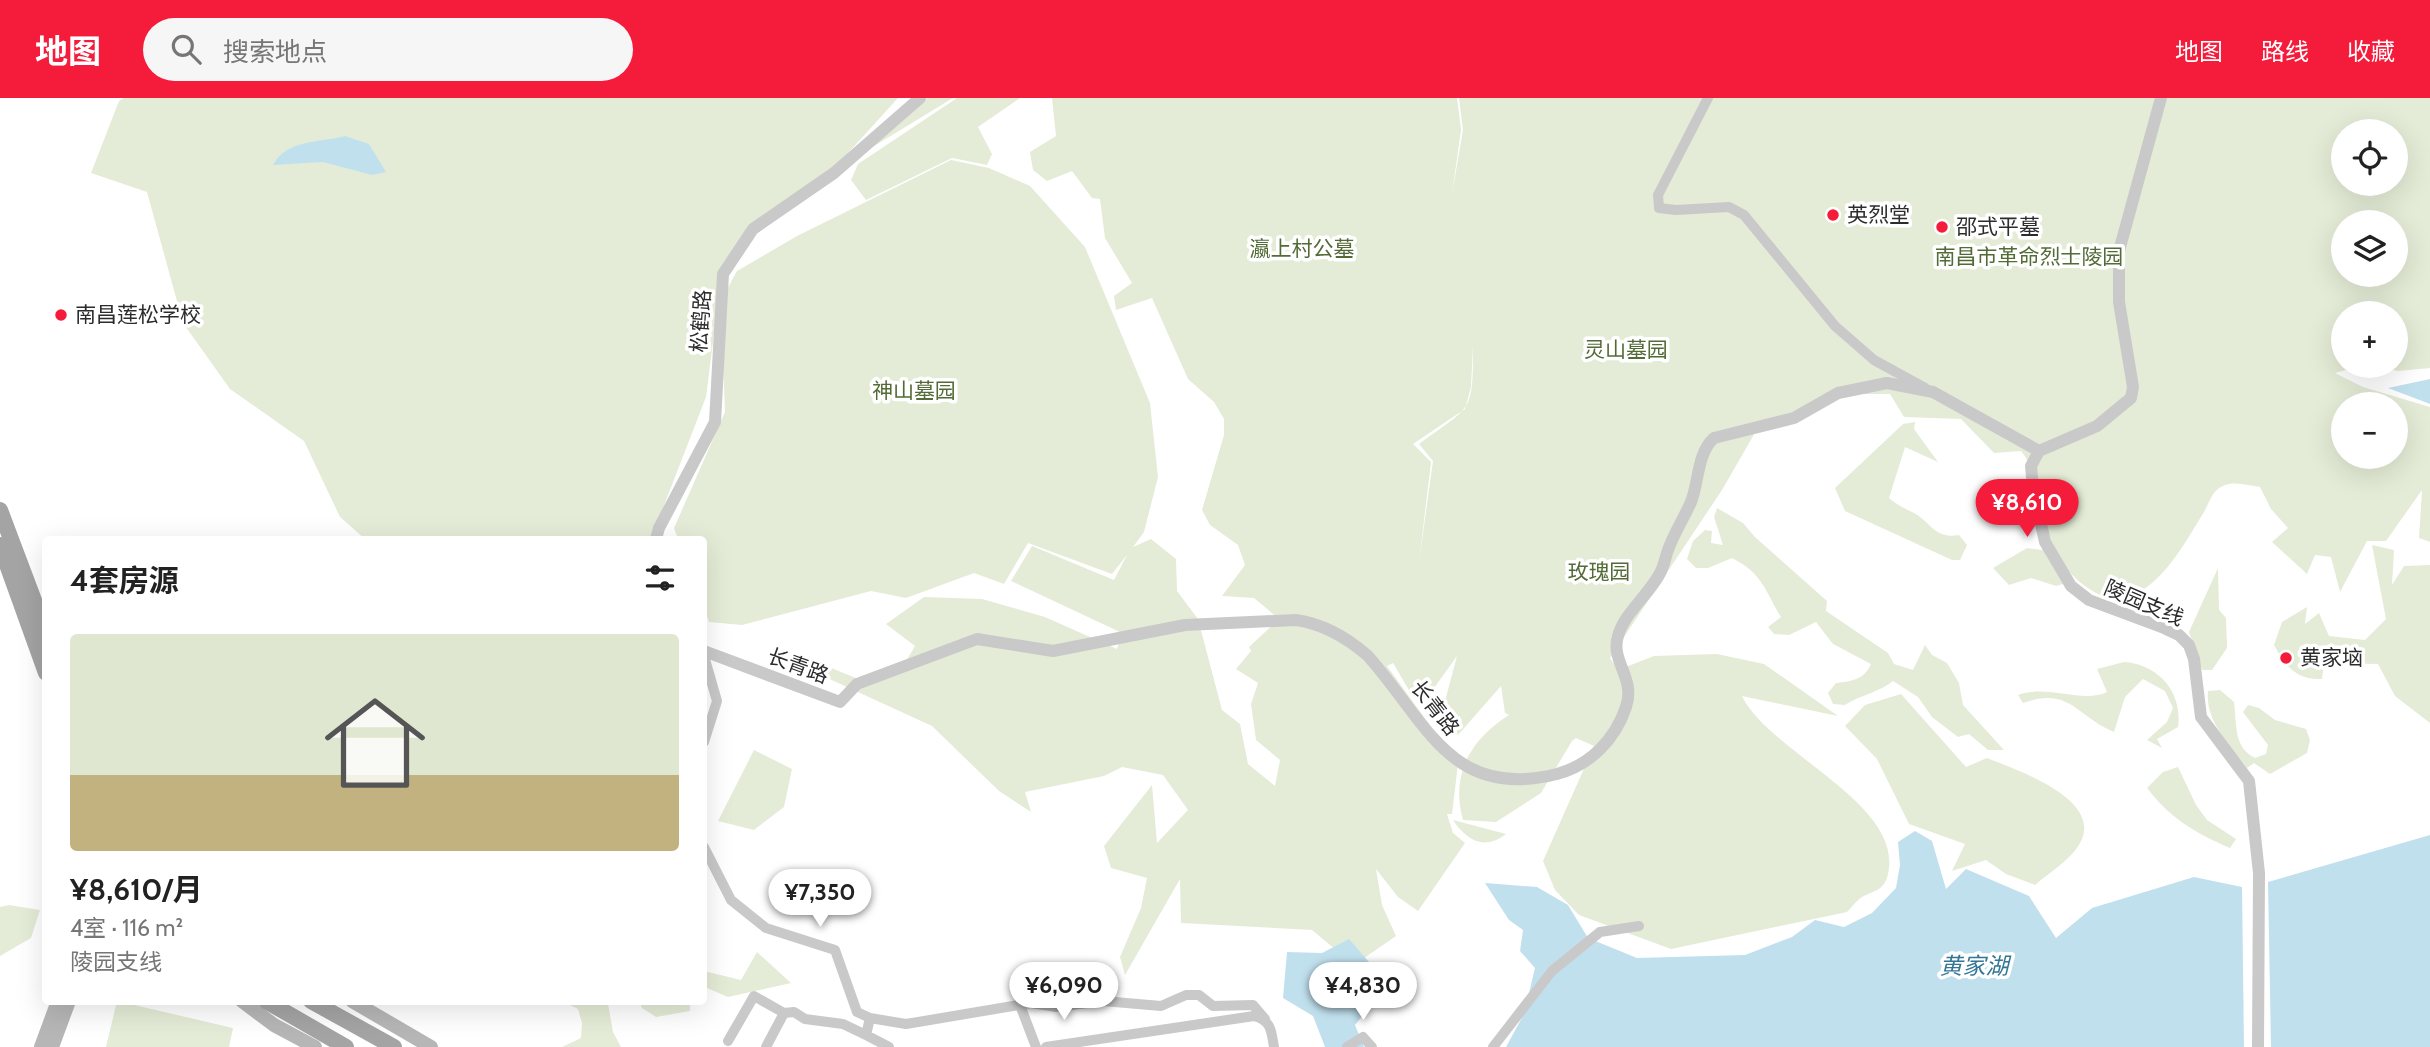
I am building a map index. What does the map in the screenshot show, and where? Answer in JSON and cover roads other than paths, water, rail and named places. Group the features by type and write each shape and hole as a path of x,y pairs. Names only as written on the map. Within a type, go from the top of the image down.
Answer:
{"main road":[{"path":"0,510 42,621"},
{"path":"0,545 42,662"},
{"path":"41,1047 57,1005"},
{"path":"52,1047 68,1005"},
{"path":"248,1005 274,1024 315,1047"},
{"path":"273,1005 346,1047"},
{"path":"319,1005 394,1047"},
{"path":"359,1005 431,1047"}],"street":[{"name":"松鹤路","path":"659,535 715,422 723,274 753,229 834,173 920,98"},
{"path":"1708,98 1658,195 1659,208 1676,210 1729,206 1744,215 1835,326 1874,360 2039,451 2097,426 2131,398 2133,387 2117,283 2119,251 2161,98"},
{"name":"长青路","path":"707,655 840,702 857,684 977,639 1053,651 1185,625 1263,621 1313,622 1354,643 1367,655 1447,753 1484,776 1524,780 1545,777 1583,766 1598,752 1621,719 1629,689 1617,654 1618,635 1660,573 1691,502 1708,444 1714,438 1794,418 1838,393 1887,383 1933,392"},
{"name":"陵园支线","path":"2039,451 2031,466 2045,542 2071,586 2089,600 2164,628 2179,635 2189,645 2194,659 2201,717 2249,780 2259,887 2258,1047"},
{"path":"707,665 717,702 707,733"},
{"path":"707,853 731,900 766,928 835,950 857,1012 870,1018 906,1024 1039,1003 1056,1007 1104,1001 1161,1006 1186,995 1199,995 1210,1005 1219,1007 1253,1005 1270,1026 1274,1047"},
{"path":"1493,1047 1552,971 1600,932 1639,926"},
{"path":"739,1047 727,1044 754,996 784,1013 794,1012 806,1019 843,1024 889,1047"},
{"path":"1020,1006 1036,1047"},
{"path":"766,1047 784,1013"},
{"path":"1046,1047 1254,1016 1265,1019"},
{"path":"866,1035 870,1018"},
{"path":"1347,1047 1363,1037 1372,1047"}],"water":[{"path":"345,136 369,144 386,172 372,175 323,162 273,165 286,150 295,146"},
{"path":"2430,379 2430,404 2408,396 2408,392 2388,388"},
{"name":"黄家湖","path":"1915,831 1932,841 1946,889 1966,869 2029,896 2056,938 2092,908 2194,877 2242,887 2244,1047 1506,1047 1524,1014 1535,968 1520,951 1523,930 1509,920 1485,883 1537,887 1568,905 1588,938 1637,958 1745,955 1792,937 1815,920 1844,927 1872,913 1896,888 1900,865 1898,842"},
{"path":"2430,835 2430,1047 2271,1047 2268,882"},
{"path":"1349,939 1388,984 1355,1025 1364,1047 1325,1047 1313,1016 1283,998 1287,952 1322,953"}],"place":[{"name":"英烈堂","path":"1833,215"},
{"name":"邵式平墓","path":"1942,227"},
{"name":"南昌莲松学校","path":"61,315"},
{"name":"黄家垴","path":"2286,658"}],"park label":[{"name":"瀛上村公墓","path":"1302,249"},
{"name":"南昌市革命烈士陵园","path":"2029,257"},
{"name":"灵山墓园","path":"1626,350"},
{"name":"神山墓园","path":"914,391"},
{"name":"玫瑰园","path":"1599,572"}]}
